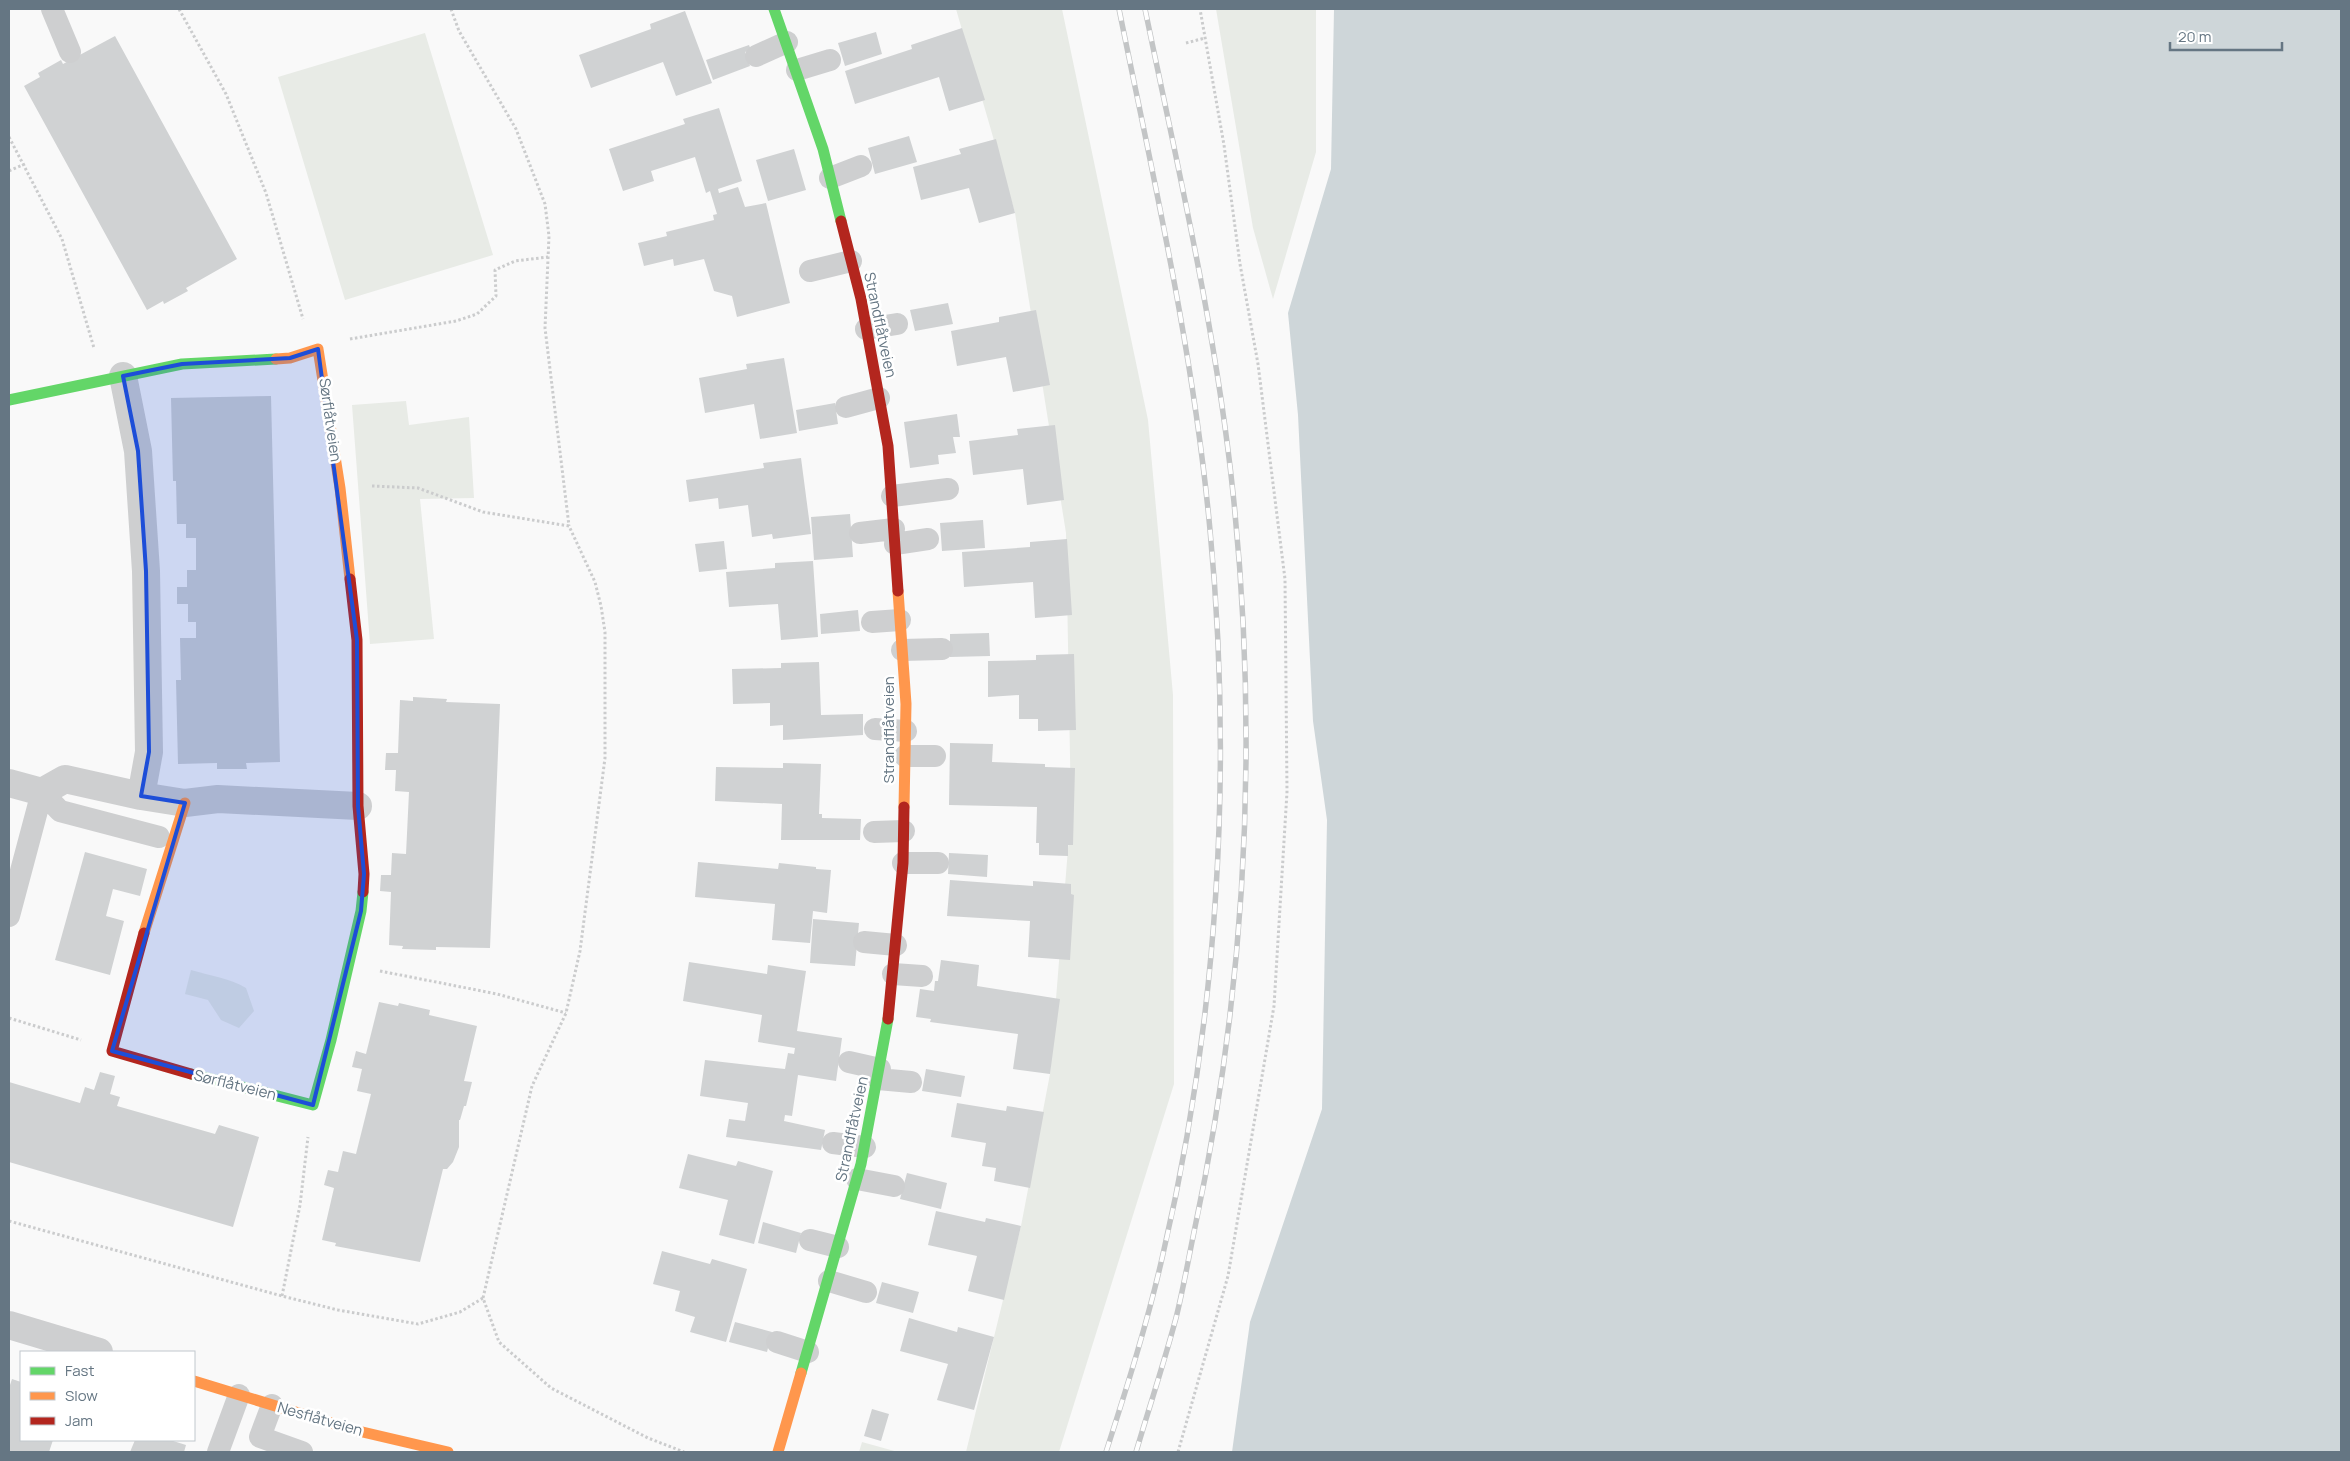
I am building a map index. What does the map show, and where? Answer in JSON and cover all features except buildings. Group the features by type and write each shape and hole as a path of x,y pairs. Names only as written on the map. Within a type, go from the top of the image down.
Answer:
{"street":[{"name":"Strandflåtveien","path":"774,9 788,42 830,178 866,328 888,446 906,731 903,864 887,1033 857,1179 778,1452"},
{"path":"9,400 182,364 290,358 318,349"},
{"name":"Sørflåtveien","path":"112,1051 216,1081 313,1104 331,1040 361,911 363,883 358,806 357,640 340,488 323,367 318,349"},
{"path":"113,378 131,412 138,451 146,571 149,752 141,796"},
{"path":"9,783 42,792 65,779 141,796 185,803 218,799 358,806"},
{"path":"112,1051 144,932 185,803"},
{"path":"9,1327 95,1351"},
{"name":"Nesflåtveien","path":"195,1381 403,1447 448,1452"}],"lane":[{"path":"52,9 70,52"},
{"path":"756,56 788,42"},
{"path":"797,70 830,60"},
{"path":"830,178 861,166"},
{"path":"810,271 851,261"},
{"path":"866,328 897,324"},
{"path":"846,407 879,398"},
{"path":"892,496 948,489"},
{"path":"860,533 928,539"},
{"path":"872,622 900,620"},
{"path":"902,650 942,649"},
{"path":"875,729 906,731"},
{"path":"905,756 934,756"},
{"path":"42,792 60,811 159,837"},
{"path":"9,916 42,792"},
{"path":"874,832 904,831"},
{"path":"903,864 938,864"},
{"path":"864,942 896,945"},
{"path":"893,974 922,976"},
{"path":"849,1062 879,1074 911,1082"},
{"path":"833,1143 865,1147"},
{"path":"857,1179 894,1186"},
{"path":"810,1240 838,1247"},
{"path":"829,1281 866,1292"},
{"path":"777,1342 808,1352"},
{"path":"218,1452 239,1395"},
{"path":"272,1405 257,1445 302,1452"}],"path":[{"path":"179,9 226,94 266,193 304,321 318,349 345,340 456,321 477,314 496,296 495,270 516,261 548,258"},
{"path":"451,9 459,31 516,129 545,204 549,236 545,328 569,526 596,582 605,632 605,758 589,895 580,951 566,1013 532,1086 483,1298 499,1342 551,1388 648,1438 684,1452"},
{"path":"1178,1452 1228,1276 1274,1006 1286,792 1285,579 1258,364 1240,264 1224,145 1200,9"},
{"path":"1186,44 1205,38"},
{"path":"9,137 62,239 80,296 113,378"},
{"path":"9,171 24,164"},
{"path":"340,488 379,485 418,488 483,512 569,526"},
{"path":"347,965 497,994 566,1013"},
{"path":"9,1018 112,1051"},
{"path":"282,1296 300,1205 313,1104"},
{"path":"9,1221 282,1296 338,1310 418,1324 460,1312 483,1298"}],"highlighted area":[{"path":"318,349 357,640 358,806 364,874 361,911 313,1105 112,1051 185,803 141,796 149,752 146,571 138,451 123,376 182,364 290,358"}],"shaded area":[{"path":"956,9 1062,9 1148,420 1173,695 1174,1084 1059,1452 966,1452 1021,1226 1050,1074 1071,811 1066,533 1015,213"},
{"path":"1216,9 1316,9 1316,152 1273,299 1253,228"},
{"path":"1334,9 2341,9 2341,1452 1232,1452 1250,1322 1322,1109 1327,820 1313,721 1298,415 1288,313 1331,169"},
{"path":"425,33 493,255 345,300 278,77"},
{"path":"406,401 409,425 469,417 474,498 420,499 434,639 370,644 352,405"},
{"path":"191,970 226,979 246,988 254,1011 239,1028 221,1020 208,1000 185,994"},
{"path":"862,1442 898,1452 859,1452"}],"railway":[{"path":"1106,1452 1151,1304 1182,1165 1197,1075 1208,985 1216,894 1220,803 1217,621 1203,464 1172,268 1119,9"},
{"path":"1136,1452 1176,1318 1212,1141 1226,1049 1236,957 1243,864 1246,772 1241,586 1226,432 1195,250 1145,9"}],"traffic: fast":[{"path":"774,9 823,149 841,221"},
{"path":"9,400 182,364 276,359"},
{"path":"191,1074 313,1105 331,1040 361,911 363,892"},
{"path":"801,1373 861,1164 888,1019"}],"traffic: slow":[{"path":"276,359 290,358 318,349 340,488 350,579"},
{"path":"898,591 906,704 904,807"},
{"path":"144,933 185,803"},
{"path":"778,1452 801,1373"},
{"path":"195,1381 354,1430 448,1452"}],"traffic: jam":[{"path":"841,221 861,299 888,446 898,591"},
{"path":"350,579 357,640 358,806 364,874 363,892"},
{"path":"888,1019 903,863 904,807"},
{"path":"144,933 112,1051 191,1074"}]}
